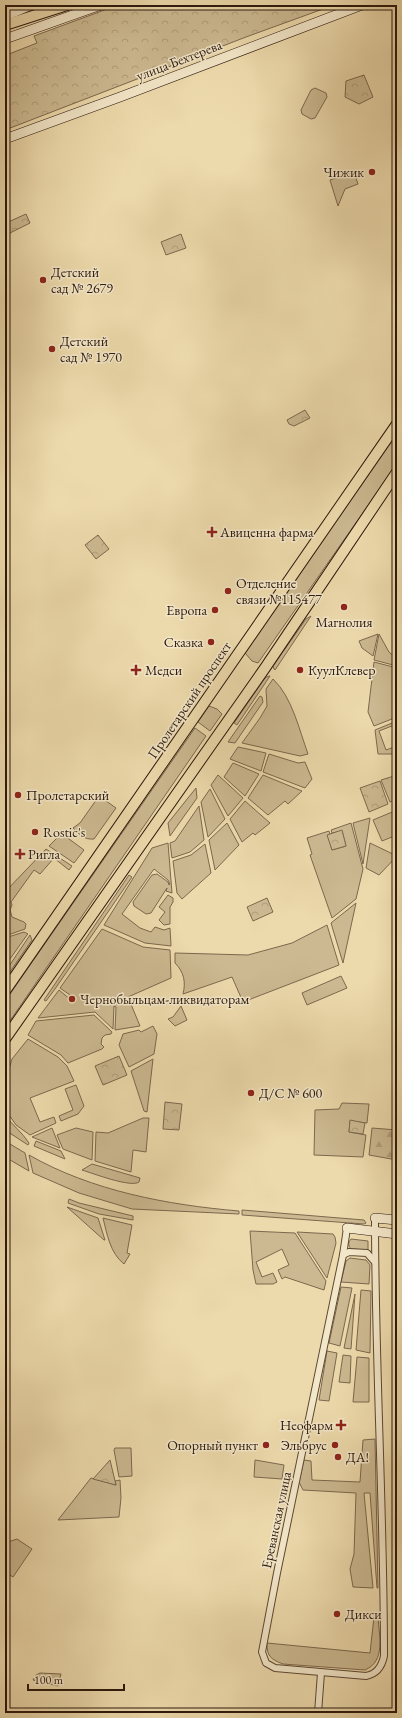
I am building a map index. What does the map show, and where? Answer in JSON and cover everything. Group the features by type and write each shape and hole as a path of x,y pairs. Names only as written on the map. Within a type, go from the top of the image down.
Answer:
{"main road":[{"path":"5,25 67,5"},
{"name":"Пролетарский проспект","path":"5,992 397,424"},
{"path":"5,1039 264,668 397,472"}],"street":[{"path":"5,16 31,5"},
{"path":"5,39 101,5"},
{"name":"улица Бехтерева","path":"5,139 362,5"},
{"path":"375,1218 397,1220"},
{"name":"Ереванская улица","path":"347,1228 343,1255 262,1652 266,1663 272,1668 369,1676 380,1668 384,1656 382,1484 374,1262 375,1218"},
{"path":"347,1228 375,1230 397,1234"},
{"path":"343,1255 349,1252 367,1253 374,1262"},
{"path":"318,1713 321,1673"}],"green space":[{"path":"118,5 334,5 246,37 5,130 5,50 9,54 37,43 34,36"},
{"path":"364,75 373,97 359,104 345,97 346,81"},
{"path":"315,88 326,93 327,97 315,118 311,119 302,114 301,110 311,90"},
{"path":"354,172 358,184 345,189 338,206 330,180"},
{"path":"26,214 30,223 10,233 6,223"},
{"path":"181,234 186,248 166,255 161,242"},
{"path":"305,410 310,418 294,426 289,424 287,420"},
{"path":"397,433 397,464 258,663 252,661 245,653"},
{"path":"98,535 109,549 96,559 85,545"},
{"path":"311,616 275,670 273,666 306,619"},
{"path":"378,634 373,656 362,648 359,641"},
{"path":"379,634 389,652 397,659 397,666 374,660"},
{"path":"374,662 397,668 397,717 374,726 368,712"},
{"path":"269,676 237,725 234,723 265,678"},
{"path":"273,679 280,686 290,704 308,754 300,756 242,743 267,706 266,689"},
{"path":"260,696 262,697 263,702 235,743 228,742"},
{"path":"209,706 217,709 222,714 210,731 198,722"},
{"path":"397,721 397,724 379,731 386,750 397,746 397,754 378,754 375,730"},
{"path":"195,728 206,736 5,1028 5,1001"},
{"path":"238,747 266,753 261,771 230,759"},
{"path":"269,754 298,763 305,762 312,779 305,788 263,772"},
{"path":"233,763 259,774 245,796 224,777"},
{"path":"218,775 243,798 228,816 211,785"},
{"path":"263,775 302,791 288,804 285,801 268,815 248,798"},
{"path":"394,776 397,785 397,800 390,802 381,780"},
{"path":"380,781 388,804 369,812 360,788"},
{"path":"196,788 197,798 170,836 168,823"},
{"path":"210,789 225,819 208,837 201,802"},
{"path":"99,796 116,808 94,839 87,839 73,828 80,823"},
{"path":"245,801 270,823 255,835 253,833 242,842 230,819"},
{"path":"199,806 204,840 190,852 172,858 170,843 175,841"},
{"path":"397,810 397,835 382,841 373,820"},
{"path":"370,818 363,864 353,823"},
{"path":"227,823 239,845 215,870 209,840"},
{"path":"351,823 363,869 356,899 332,918 310,855 312,854 307,838 329,831 330,834 328,835 332,850 346,846 342,831 332,833 331,830"},
{"path":"342,830 346,846 332,850 327,835"},
{"path":"60,835 65,836 84,850 74,863 49,846"},
{"path":"168,843 172,893 166,891 167,888 151,913 146,914 134,906 133,902 152,875 157,874 168,882 169,885 170,884 168,880 154,869 122,914 140,928 151,932 155,927 164,930 170,928 171,946 145,943 104,925 152,848"},
{"path":"370,843 397,856 379,875 366,868"},
{"path":"205,844 211,873 182,899 177,893 173,861 191,855"},
{"path":"46,849 72,866 69,870 54,858 40,874 34,870 11,902 12,905 10,910 12,917 24,922 26,924 25,929 5,936 5,892"},
{"path":"129,875 132,877 55,989 46,1001 44,1000"},
{"path":"168,895 173,898 173,902 170,907 170,924 164,925 159,920 165,912 159,907"},
{"path":"267,898 273,912 253,921 247,907"},
{"path":"356,903 343,963 331,923"},
{"path":"327,925 339,965 243,1002 232,977 183,994 184,977 175,963 175,953 248,955 292,943"},
{"path":"102,929 143,947 170,950 171,978 128,997 140,1026 115,1030 116,1007 114,1006 113,1029 95,1012 38,1018 59,990 71,1000 73,997 60,988"},
{"path":"24,932 28,934 5,966 5,938"},
{"path":"30,935 32,940 5,979 5,972"},
{"path":"341,976 347,988 307,1005 302,993"},
{"path":"181,1006 187,1020 175,1026 168,1019 173,1017"},
{"path":"94,1015 112,1032 111,1034 105,1035 102,1038 101,1044 104,1047 68,1063 61,1055 28,1035 36,1021"},
{"path":"153,1026 157,1034 154,1054 129,1067 119,1045 123,1034 139,1030 141,1032"},
{"path":"28,1039 58,1057 67,1066 74,1081 30,1098 40,1122 54,1117 56,1123 30,1135 16,1125 5,1109 5,1082 12,1059"},
{"path":"119,1056 127,1075 103,1085 95,1066"},
{"path":"153,1059 147,1112 144,1111 131,1071"},
{"path":"76,1085 84,1106 78,1114 61,1121 59,1116 73,1110 65,1089"},
{"path":"165,1102 182,1104 179,1130 163,1129"},
{"path":"342,1103 369,1104 367,1123 350,1121 349,1132 366,1135 363,1157 314,1155 315,1110 339,1109"},
{"path":"5,1115 26,1139 29,1143 28,1145 5,1130"},
{"path":"143,1118 149,1118 146,1152 133,1150 131,1172 95,1161 96,1132 108,1133"},
{"path":"350,1120 365,1123 363,1134 349,1132"},
{"path":"52,1128 60,1148 32,1137"},
{"path":"76,1128 93,1132 92,1160 63,1149 57,1135"},
{"path":"372,1128 397,1130 397,1160 369,1155"},
{"path":"5,1141 25,1153 29,1171 5,1157"},
{"path":"36,1141 61,1151 65,1159 34,1146"},
{"path":"29,1155 78,1178 104,1187 185,1205 239,1211 239,1214 132,1209 79,1193 33,1173"},
{"path":"92,1164 140,1178 139,1182 120,1182 82,1170"},
{"path":"69,1199 79,1203 133,1216 133,1220 99,1214 68,1203"},
{"path":"67,1207 98,1218 105,1240 104,1240"},
{"path":"242,1210 364,1220 366,1223 242,1215"},
{"path":"103,1218 132,1225 127,1253 130,1254 124,1264 119,1260 112,1249"},
{"path":"250,1231 295,1233 326,1281 324,1290 285,1277 282,1279 278,1270 289,1265 282,1249 256,1262 262,1277 273,1273 277,1282 273,1284 256,1284 253,1270"},
{"path":"297,1232 333,1234 335,1237 336,1243 327,1278"},
{"path":"351,1239 368,1241 368,1250 351,1249 349,1242"},
{"path":"350,1258 366,1260 370,1265 369,1284 341,1282 346,1261"},
{"path":"341,1287 352,1288 340,1346 329,1343"},
{"path":"361,1290 371,1291 370,1353 356,1350"},
{"path":"355,1294 351,1349 344,1348"},
{"path":"327,1351 337,1353 329,1401 319,1400"},
{"path":"343,1355 351,1356 350,1383 339,1382"},
{"path":"357,1357 369,1358 369,1402 353,1402"},
{"path":"375,1439 378,1588 370,1493 364,1493 373,1588 353,1587 350,1569 354,1554 356,1493 303,1490 299,1482 304,1460 311,1461 312,1480 360,1482 363,1440"},
{"path":"115,1448 131,1448 132,1476 119,1477 114,1450"},
{"path":"110,1460 116,1485 93,1479"},
{"path":"255,1460 284,1465 282,1479 254,1477"},
{"path":"91,1478 116,1485 115,1481 120,1480 121,1498 119,1517 58,1520"},
{"path":"17,1539 32,1549 13,1577 5,1572 5,1543"},
{"path":"374,1617 378,1617 380,1640 379,1654 372,1666 365,1670 283,1664 272,1659 269,1654 267,1643 370,1653"},
{"path":"40,1673 61,1674 58,1686 33,1680 36,1675"}],"place":[{"name":"Чижик","path":"372,172"},
{"name":"Детский сад № 2679","path":"43,280"},
{"name":"Детский сад № 1970","path":"52,349"},
{"name":"Авиценна фарма","path":"212,532"},
{"name":"Отделение связи №115477","path":"228,591"},
{"name":"Магнолия","path":"344,607"},
{"name":"Европа","path":"215,610"},
{"name":"Сказка","path":"211,642"},
{"name":"Медси","path":"136,670"},
{"name":"КуулКлевер","path":"300,670"},
{"name":"Пролетарский","path":"18,795"},
{"name":"Rostic's","path":"35,832"},
{"name":"Ригла","path":"20,854"},
{"name":"Чернобыльцам-ликвидаторам","path":"72,999"},
{"name":"Д/C № 600","path":"251,1093"},
{"name":"Неофарм","path":"341,1425"},
{"name":"Опорный пункт","path":"266,1445"},
{"name":"Эльбрус","path":"335,1445"},
{"name":"ДА!","path":"338,1457"},
{"name":"Дикси","path":"337,1614"}]}
